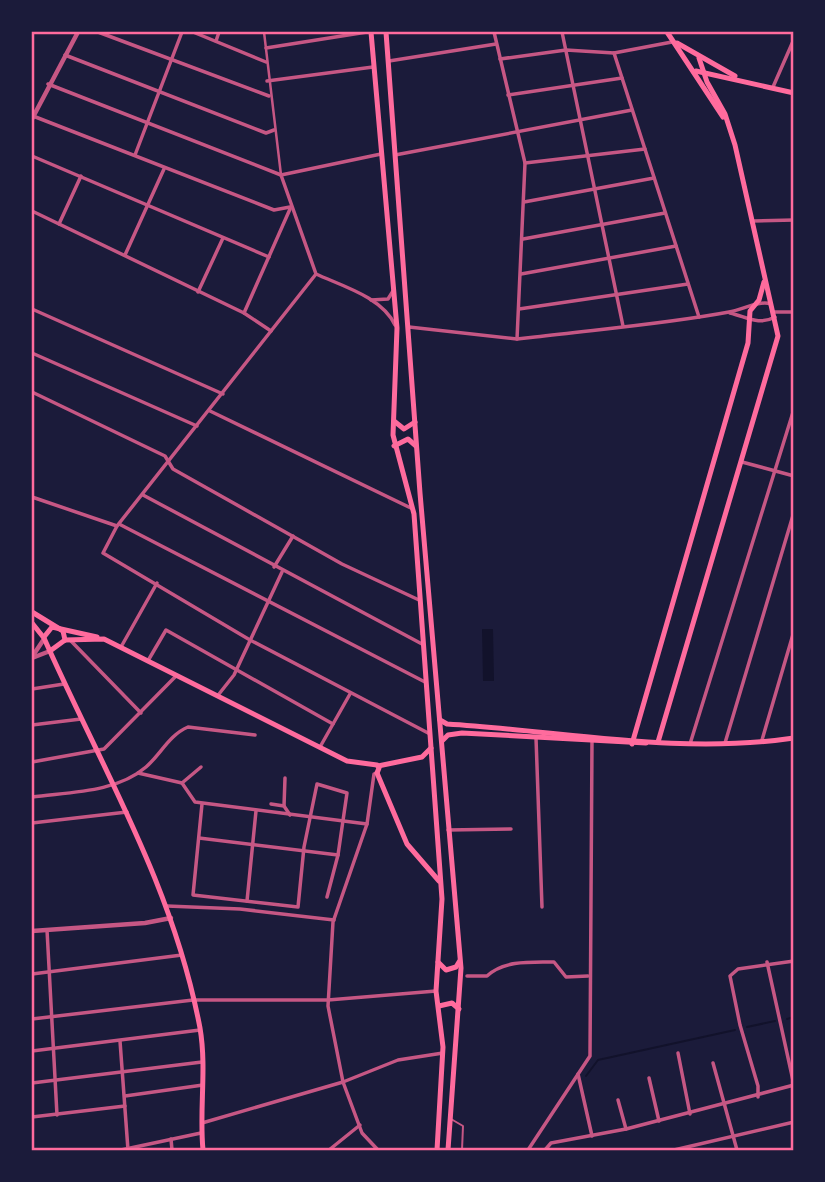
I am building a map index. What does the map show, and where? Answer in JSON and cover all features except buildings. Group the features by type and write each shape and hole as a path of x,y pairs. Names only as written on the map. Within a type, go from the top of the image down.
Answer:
{"main road":[{"path":"369,32 373,42 384,153 397,328 394,446 413,509 441,885 442,933 436,991 443,1053 437,1150"},
{"path":"386,32 417,449 460,960 448,1150"},
{"path":"667,32 729,125"},
{"path":"373,42 379,38 387,40"},
{"path":"674,42 700,60 741,79"},
{"path":"693,69 691,59 700,60"},
{"path":"693,69 700,60"},
{"path":"658,742 743,462 778,336 729,125 700,60"},
{"path":"693,69 793,93"},
{"path":"631,741 740,371 752,321 750,311 763,290 764,278"},
{"path":"394,421 404,429 415,422"},
{"path":"394,446 408,439 417,449"},
{"path":"32,612 58,627 68,640"},
{"path":"32,623 44,638 83,718 172,917 200,1030 204,1085 201,1133 203,1150"},
{"path":"44,638 48,629 58,627 104,639 219,694 347,761 375,770 422,757 431,748"},
{"path":"50,650 68,640 104,639"},
{"path":"440,720 447,724 690,744 724,745 793,737"},
{"path":"442,741 448,735 463,733 536,738 593,738"},
{"path":"375,770 407,844 441,885"},
{"path":"438,962 443,969 452,970 460,960"},
{"path":"439,1006 452,1003 459,1009"}],"street":[{"path":"78,32 32,117 274,209 290,207"},
{"path":"98,32 270,96"},
{"path":"135,155 182,32"},
{"path":"193,32 266,62"},
{"path":"216,41 219,32"},
{"path":"264,32 267,81 281,175 290,207 316,274 370,300 386,312 397,328"},
{"path":"266,48 369,32"},
{"path":"494,32 525,163 516,339"},
{"path":"562,32 623,326"},
{"path":"773,88 793,39"},
{"path":"500,59 566,50 614,53 674,42"},
{"path":"387,62 496,44"},
{"path":"614,53 699,317"},
{"path":"65,55 266,133 274,130"},
{"path":"267,81 375,67"},
{"path":"508,95 622,78"},
{"path":"48,84 281,175 384,153"},
{"path":"395,155 632,110"},
{"path":"525,163 587,158 645,149"},
{"path":"32,156 269,257"},
{"path":"125,255 164,169"},
{"path":"59,224 81,176"},
{"path":"524,202 654,178"},
{"path":"244,313 290,207"},
{"path":"32,211 244,313 271,331"},
{"path":"523,239 665,213"},
{"path":"751,221 793,220"},
{"path":"198,292 223,237"},
{"path":"521,274 676,246"},
{"path":"316,274 211,411 118,525 103,553 250,640 430,734"},
{"path":"519,309 688,284"},
{"path":"370,300 388,299 394,289"},
{"path":"409,327 516,339 699,317 771,304"},
{"path":"32,309 223,394"},
{"path":"728,313 763,322 775,315 793,312"},
{"path":"32,353 197,426"},
{"path":"32,393 165,456 168,463 342,564 419,600"},
{"path":"690,744 793,409"},
{"path":"211,411 413,509"},
{"path":"743,462 793,476"},
{"path":"142,495 282,572 422,644"},
{"path":"32,497 118,525 425,682"},
{"path":"724,745 793,512"},
{"path":"274,567 293,536"},
{"path":"219,694 237,670 282,572"},
{"path":"121,647 157,583"},
{"path":"149,659 166,630 332,724"},
{"path":"761,742 793,631"},
{"path":"32,658 44,638"},
{"path":"68,640 141,713"},
{"path":"32,658 50,650"},
{"path":"32,762 99,752 141,713 177,674"},
{"path":"32,689 66,684"},
{"path":"319,747 350,694"},
{"path":"32,725 83,718"},
{"path":"32,797 114,785 138,773 178,731 188,727 255,735"},
{"path":"536,738 542,907"},
{"path":"528,1150 590,1056 593,738"},
{"path":"182,783 201,767"},
{"path":"375,770 367,824 334,920 328,1000 343,1082 360,1125 371,1146 378,1150"},
{"path":"138,773 182,783 195,802 202,804 367,824"},
{"path":"285,778 284,806 289,815"},
{"path":"202,804 193,895 298,907 304,851 317,784 347,793 338,855 327,897"},
{"path":"271,804 284,806"},
{"path":"247,901 256,811"},
{"path":"32,823 127,812"},
{"path":"448,830 511,829"},
{"path":"199,838 338,855"},
{"path":"167,906 264,911 334,920"},
{"path":"32,931 145,923 172,917"},
{"path":"47,930 57,1115"},
{"path":"32,974 182,955"},
{"path":"758,1097 758,1086 740,1025 730,976 738,968 767,962 793,961"},
{"path":"467,976 486,976 496,967 505,965 554,962 566,976 589,976"},
{"path":"545,1150 551,1143 724,1106 793,1085 767,962"},
{"path":"32,1019 193,1000 328,1000 436,991"},
{"path":"32,1051 200,1030"},
{"path":"120,1040 128,1150"},
{"path":"202,1123 343,1082 398,1060 443,1053"},
{"path":"678,1053 690,1114"},
{"path":"32,1083 202,1062"},
{"path":"713,1063 737,1150"},
{"path":"578,1074 592,1136"},
{"path":"649,1078 659,1121"},
{"path":"125,1096 204,1085"},
{"path":"618,1100 626,1129"},
{"path":"32,1117 125,1106"},
{"path":"674,1150 793,1122"},
{"path":"329,1150 360,1125"},
{"path":"121,1150 201,1133"},
{"path":"171,1138 172,1150"}],"lane":[{"path":"450,1119 463,1126 462,1150"}],"shaded area":[{"path":"482,629 493,629 494,681 483,681"}],"waterway":[{"path":"787,1019 794,1017"},
{"path":"747,1027 775,1021"},
{"path":"586,1076 598,1060 735,1030"}]}
